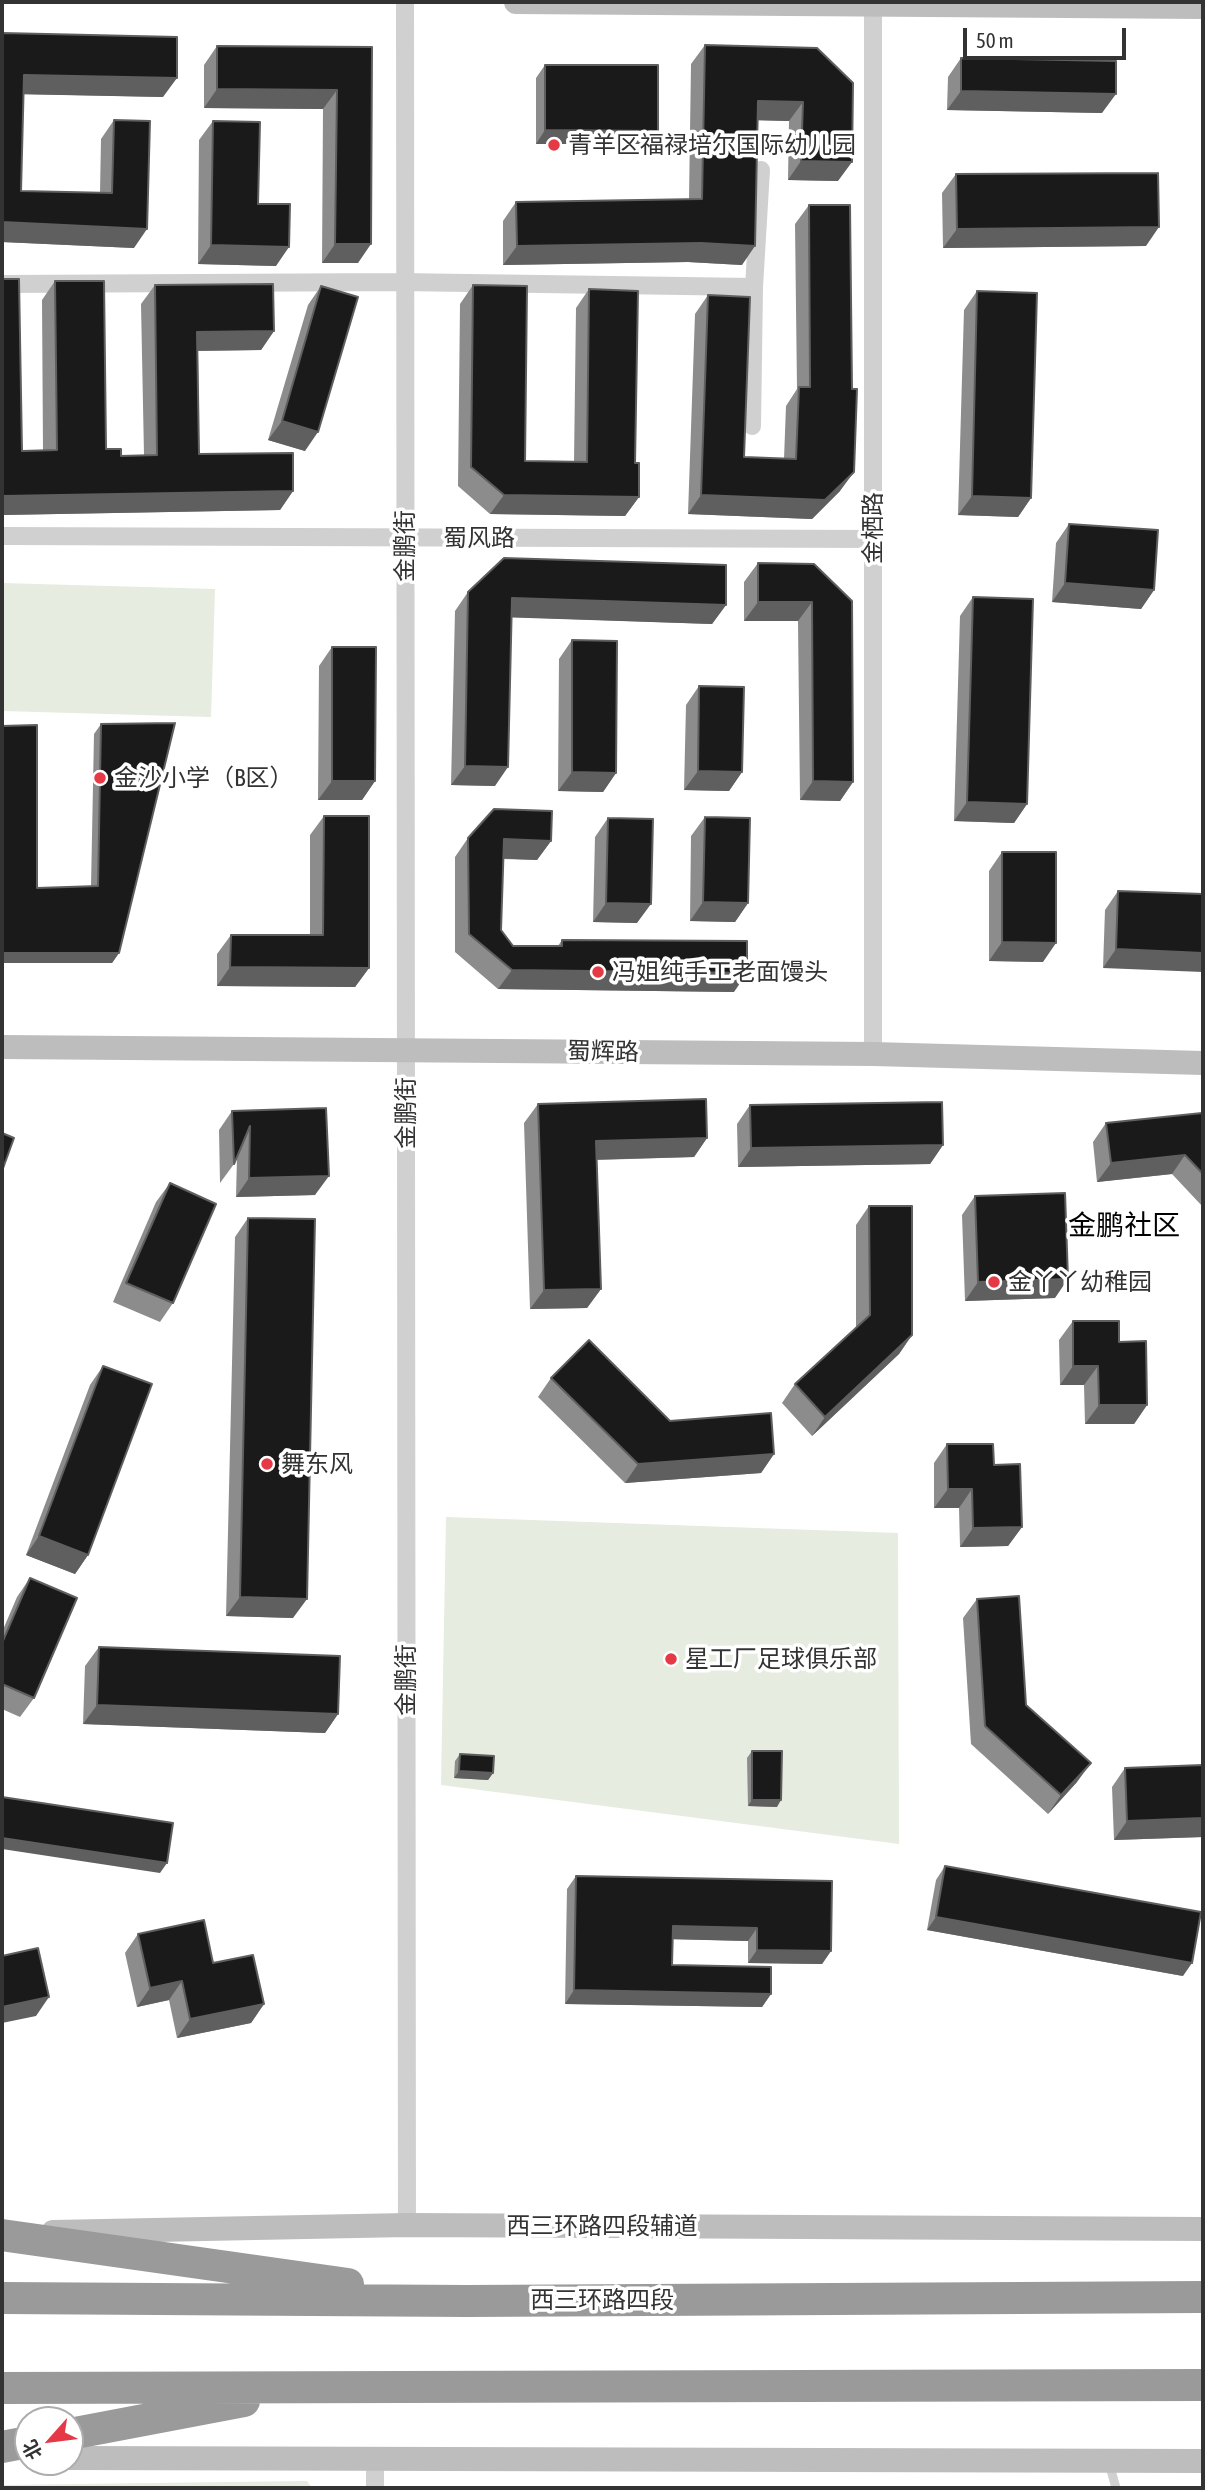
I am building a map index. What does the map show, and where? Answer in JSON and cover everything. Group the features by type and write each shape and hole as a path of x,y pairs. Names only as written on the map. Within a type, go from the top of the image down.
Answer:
{"highway":[{"path":"2,2234 467,2301"},
{"name":"西三环路四段","path":"2,2298 467,2301 1203,2297"},
{"path":"2,2388 1203,2385"},
{"path":"84,2431 321,2387"}],"main road":[{"path":"516,2 1203,7"},
{"name":"蜀辉路","path":"2,1047 873,1054 1203,1063"},
{"name":"西三环路四段辅道","path":"2,2234 407,2225 1203,2229"},
{"path":"84,2458 1203,2461"}],"street":[{"name":"金鹏街","path":"405,2 407,2225"},
{"name":"金栖路","path":"873,4 873,1054"},
{"path":"752,426 754,287 761,170"},
{"path":"2,284 405,282 754,287"},
{"name":"蜀风路","path":"2,536 873,540"},
{"path":"375,2458 375,2488"}],"lane":[{"path":"1109,2461 1116,2488"}],"shaded area":[{"path":"2,583 215,589 211,717 2,711"},
{"name":"星工厂足球俱乐部","path":"446,1517 898,1533 899,1844 441,1785"},
{"path":"307,2481 312,2488 2,2488 2,2485"}],"building":[{"path":"2,33 177,37 177,78 24,75 21,191 112,193 114,120 150,121 147,229 2,222"},
{"path":"705,45 817,48 853,83 852,162 801,161 803,102 758,101 755,246 701,243 517,246 516,202 702,199"},
{"path":"217,46 372,47 371,244 335,244 337,90 217,89"},
{"path":"961,58 1116,61 1116,94 961,91"},
{"path":"545,65 658,65 658,131 545,130"},
{"path":"213,121 260,122 258,204 290,204 289,247 211,245"},
{"path":"1158,173 1159,227 957,229 956,174"},
{"path":"809,205 850,205 852,389 857,389 854,472 825,500 701,495 708,295 750,297 744,457 796,459 799,387 810,387"},
{"path":"2,279 19,279 22,451 57,450 55,281 104,281 106,449 121,449 121,456 157,455 155,285 273,284 274,331 197,332 199,454 293,453 293,491 2,496"},
{"path":"473,285 527,286 525,461 587,462 589,289 638,291 635,463 639,463 639,497 504,495 471,467"},
{"path":"321,286 358,297 318,432 282,421"},
{"path":"977,291 1037,293 1031,498 972,496"},
{"path":"1069,524 1158,530 1154,590 1065,583"},
{"path":"504,558 726,565 726,605 512,598 508,767 465,766 468,592"},
{"path":"758,563 814,564 852,601 853,782 813,781 812,602 758,602"},
{"path":"973,597 1033,599 1027,804 967,802"},
{"path":"572,640 617,641 616,773 572,772"},
{"path":"332,647 376,647 375,781 332,781"},
{"path":"699,686 744,687 742,772 698,771"},
{"path":"175,723 119,953 2,953 2,726 37,725 37,888 98,886 101,724"},
{"path":"494,809 552,811 551,841 504,839 501,930 513,946 562,946 562,940 747,941 747,973 512,970 469,934 468,838"},
{"path":"324,816 369,816 369,968 230,967 231,935 323,935"},
{"path":"705,817 750,818 748,903 703,902"},
{"path":"608,818 653,819 651,904 606,903"},
{"path":"1002,852 1056,852 1056,943 1002,942"},
{"path":"1118,891 1203,894 1203,953 1116,949"},
{"path":"706,1099 707,1138 596,1141 601,1289 544,1290 538,1104"},
{"path":"942,1102 943,1145 751,1148 750,1105"},
{"path":"326,1108 329,1176 249,1178 250,1126 234,1164 232,1111"},
{"path":"1202,1113 1203,1174 1185,1155 1111,1163 1106,1123"},
{"path":"2,1133 14,1138 2,1171"},
{"path":"170,1183 216,1204 173,1303 126,1283"},
{"path":"1065,1193 1068,1279 978,1282 975,1196"},
{"path":"869,1206 912,1206 912,1335 825,1417 795,1384 870,1315"},
{"path":"248,1218 315,1219 307,1599 240,1597"},
{"path":"1073,1321 1119,1321 1119,1342 1146,1341 1147,1405 1099,1405 1098,1366 1073,1366"},
{"path":"589,1340 670,1421 771,1413 774,1454 638,1464 551,1378"},
{"path":"103,1366 152,1384 88,1555 39,1536"},
{"path":"947,1444 993,1444 994,1465 1020,1464 1022,1527 973,1528 972,1489 948,1489"},
{"path":"30,1578 77,1598 34,1698 2,1684 2,1643"},
{"path":"1019,1596 1026,1705 1091,1763 1061,1795 985,1726 977,1599"},
{"path":"99,1647 340,1656 338,1714 97,1705"},
{"path":"752,1751 782,1751 781,1800 752,1800"},
{"path":"460,1754 494,1756 493,1773 459,1771"},
{"path":"1203,1765 1203,1818 1127,1821 1125,1768"},
{"path":"2,1797 173,1823 167,1863 2,1838"},
{"path":"945,1866 1201,1912 1192,1963 936,1917"},
{"path":"576,1876 832,1881 831,1951 757,1950 757,1928 673,1926 672,1965 771,1967 771,1994 574,1990"},
{"path":"204,1920 213,1963 253,1955 264,2004 190,2019 182,1981 150,1988 138,1934"},
{"path":"38,1948 49,1997 2,2007 2,1956"}],"place":[{"name":"青羊区福禄培尔国际幼儿园","path":"554,145"},
{"name":"金沙小学（B区）","path":"100,778"},
{"name":"冯姐纯手工老面馒头","path":"598,972"},
{"name":"金丫丫幼稚园","path":"994,1282"},
{"name":"舞东风","path":"267,1464"},
{"name":"星工厂足球俱乐部","path":"671,1659"}],"district":[{"name":"金鹏社区","path":"1124,1226"}]}
